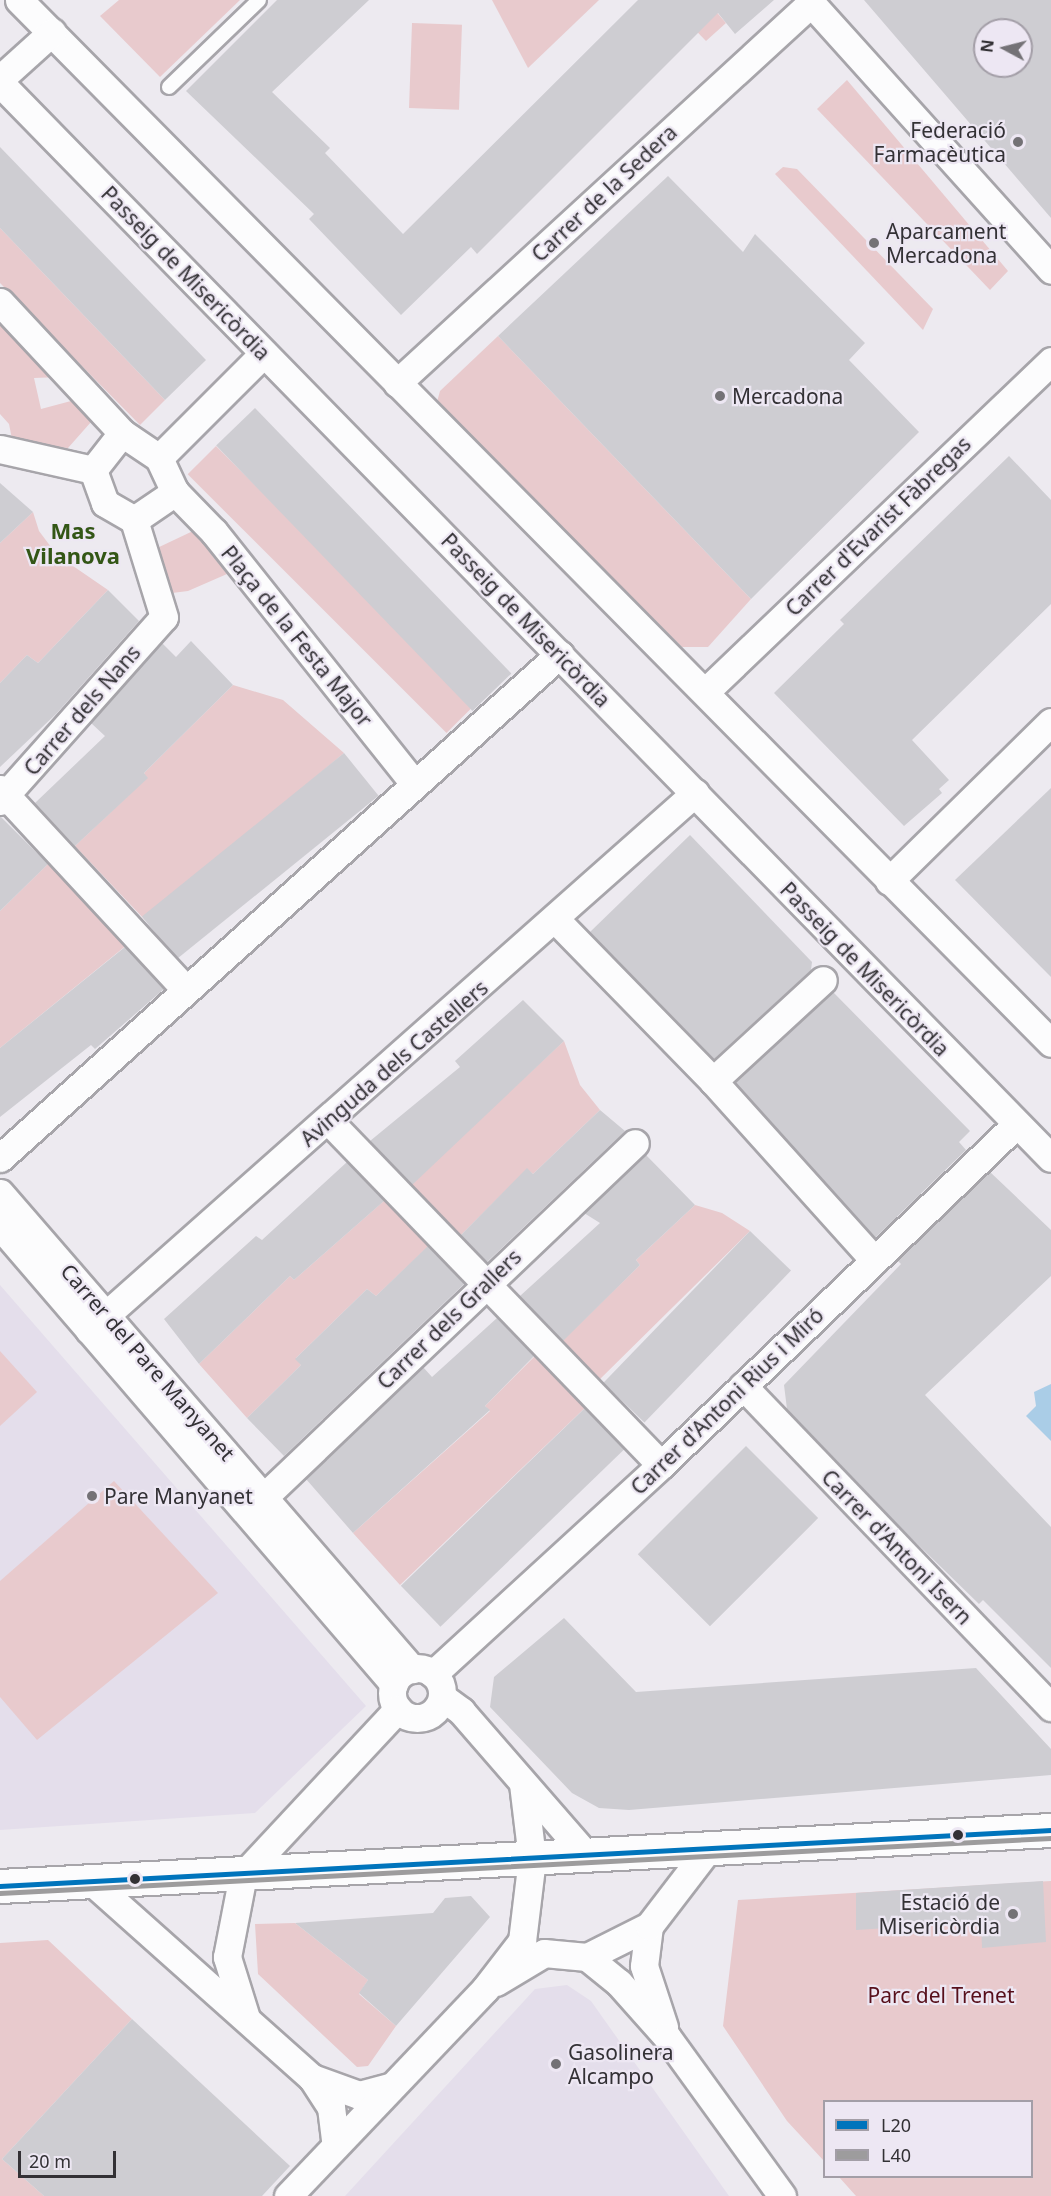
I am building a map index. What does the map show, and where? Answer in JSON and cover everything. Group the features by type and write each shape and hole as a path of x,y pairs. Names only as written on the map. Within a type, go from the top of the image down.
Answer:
{"main road":[{"path":"0,1886 243,1875 1051,1830"}],"street":[{"path":"0,7 8,0"},
{"name":"Carrer de la Sedera","path":"397,383 811,3 1051,270"},
{"name":"Passeig de Misericòrdia","path":"1051,1043 397,383 40,12 0,81 1051,1158"},
{"path":"0,302 122,433 159,458 264,353"},
{"name":"Carrer d'Evarist Fàbregas","path":"705,692 1051,361"},
{"path":"93,470 122,433"},
{"path":"0,449 93,470"},
{"name":"Plaça de la Festa Major","path":"159,458 175,492 214,532 414,783"},
{"path":"93,470 105,504 134,520 175,492"},
{"name":"Carrer dels Nans","path":"2,795 164,617 134,520"},
{"path":"0,1158 560,654"},
{"path":"889,881 1051,722"},
{"name":"Avinguda dels Castellers","path":"99,1322 556,920 695,793"},
{"path":"2,795 186,990"},
{"path":"556,920 714,1081 874,1260"},
{"path":"714,1081 823,980"},
{"path":"328,1120 661,1465"},
{"name":"Carrer d'Antoni Rius i Miró","path":"243,1875 416,1686 661,1465 1016,1124"},
{"name":"Carrer dels Grallers","path":"265,1496 635,1143"},
{"name":"Carrer del Pare Manyanet","path":"0,1193 99,1322 416,1686 461,1711 586,1855"},
{"name":"Carrer del Pare Manyanet","path":"0,1227 99,1322 265,1496 416,1686"},
{"name":"Carrer d'Antoni Isern","path":"743,1386 1051,1707"},
{"path":"288,2196 389,2087 485,1989 522,1941 532,1858 524,1784"},
{"path":"485,1989 544,1953 587,1956 649,1926 708,1849"},
{"path":"243,1875 227,1957 246,2018"},
{"path":"92,1882 312,2078 363,2116"},
{"path":"649,1926 644,1966 667,2037"},
{"path":"587,1956 619,1983 667,2037 782,2196"},
{"path":"312,2078 359,2095 389,2087"},
{"path":"312,2078 331,2107 336,2145"}],"lane":[{"path":"169,87 259,0"}],"shaded area":[{"name":"Pare Manyanet","path":"0,1285 366,1706 255,1813 0,1830"},
{"path":"567,1985 591,2001 729,2196 345,2196 535,1989"}],"green space":[{"path":"119,0 240,0 160,77 100,16"},
{"path":"492,0 599,0 528,68"},
{"path":"666,0 706,0 726,23 706,41"},
{"path":"412,23 462,25 459,110 409,108"},
{"path":"847,80 1008,271 990,290 817,109"},
{"path":"783,167 797,169 933,309 923,330 775,174"},
{"path":"0,228 165,400 140,425 0,283"},
{"path":"0,314 60,377 34,378 41,409 71,401 82,405 91,422 68,448 13,444 9,424 0,414"},
{"path":"498,336 751,599 708,647 682,647 437,402 440,391"},
{"path":"216,446 475,705 447,733 188,474"},
{"path":"33,512 39,531 57,555 108,590 38,663 27,655 0,683 0,543"},
{"path":"193,531 227,574 188,591 164,594 155,549"},
{"path":"233,685 283,700 344,753 145,920 75,846 147,778 144,773"},
{"path":"53,859 133,940 0,1048 0,911"},
{"path":"564,1041 580,1085 600,1110 533,1174 527,1169 458,1238 408,1186"},
{"path":"385,1200 431,1244 376,1296 367,1289 296,1358 301,1365 247,1418 199,1364 290,1276 294,1280"},
{"path":"695,1205 722,1213 750,1231 596,1383 558,1345 640,1265 636,1260"},
{"path":"0,1351 37,1392 0,1426"},
{"path":"537,1354 589,1404 400,1585 353,1533 490,1411 485,1406"},
{"path":"114,1481 218,1593 37,1740 0,1697 0,1581"},
{"name":"Parc del Trenet","path":"1051,1881 1051,2196 856,2196 840,2178 1033,2178 1033,2100 823,2100 823,2160 787,2121 723,2026 738,1900"},
{"path":"295,1923 368,1980 359,1994 396,2026 368,2066 357,2067 258,1974 255,1924"},
{"path":"48,1940 132,2019 2,2159 44,2196 0,2196 0,1943"}],"water":[{"path":"1051,1384 1051,1441 1026,1416 1036,1406 1034,1392"}],"building":[{"path":"277,0 369,0 272,92 330,148 325,153 403,234 638,0 774,0 735,34 718,13 477,254 471,247 401,315 309,219 314,214 186,91"},
{"name":"Federació Farmacèutica","path":"864,0 1051,0 1051,218"},
{"path":"0,147 206,360 165,400 0,228"},
{"name":"Mercadona","path":"668,176 743,252 755,234 865,343 849,360 919,432 751,599 498,336"},
{"path":"255,408 511,673 472,711 216,446"},
{"path":"1009,456 1051,500 1051,604 912,740 949,780 939,789 942,793 904,826 774,693 844,624 840,620"},
{"path":"0,483 33,512 0,543"},
{"path":"108,590 139,621 56,714 0,767 0,683 27,655 38,663"},
{"path":"191,641 233,685 144,773 148,778 75,846 35,803 105,736 91,723 162,643 176,657"},
{"path":"344,753 379,796 177,959 142,917"},
{"path":"1051,788 1051,977 955,880"},
{"path":"0,816 48,864 0,911"},
{"path":"690,835 812,962 811,970 714,1059 590,932"},
{"path":"125,947 164,989 95,1049 91,1045 0,1117 0,1048"},
{"path":"833,992 970,1131 959,1142 966,1150 875,1238 735,1082"},
{"path":"523,1000 564,1041 412,1185 370,1141 460,1067 455,1061"},
{"path":"600,1110 625,1131 487,1262 461,1235 527,1168 533,1174"},
{"path":"646,1155 695,1205 636,1260 640,1265 563,1341 520,1296 600,1223 584,1213"},
{"path":"347,1162 384,1201 294,1280 290,1276 199,1364 164,1319 256,1236 262,1240"},
{"path":"989,1171 1051,1230 1051,1276 925,1395 1051,1527 1051,1668 983,1600 979,1604 902,1529 787,1409 784,1385 901,1264 897,1260"},
{"path":"750,1231 791,1271 644,1422 603,1383"},
{"path":"428,1246 464,1284 284,1456 247,1418 301,1365 295,1359 367,1289 376,1296"},
{"path":"497,1318 534,1356 485,1406 490,1410 353,1533 306,1479 423,1367 432,1377"},
{"path":"585,1408 625,1449 440,1627 401,1586"},
{"path":"746,1446 818,1518 710,1626 638,1554"},
{"path":"564,1618 636,1692 976,1668 1051,1749 1051,1775 629,1810 599,1808 572,1793 490,1707 494,1677"},
{"path":"1043,1881 1046,1942 982,1948 981,1922 856,1930 856,1893"},
{"path":"471,1896 490,1917 396,2026 359,1993 368,1980 295,1923 433,1913 445,1898"},
{"path":"132,2019 290,2166 262,2196 44,2196 2,2159"}],"transit line":[{"name":"L20","path":"0,1886 1051,1830"},
{"name":"L40","path":"0,1893 1051,1838"}],"place":[{"name":"Federació Farmacèutica","path":"1018,142"},
{"name":"Aparcament Mercadona","path":"874,243"},
{"name":"Mercadona","path":"720,396"},
{"name":"Pare Manyanet","path":"92,1496"},
{"name":"Estació de Misericòrdia","path":"1013,1914"},
{"name":"Gasolinera Alcampo","path":"556,2064"}],"district":[{"name":"Mas Vilanova","path":"73,542"}]}
